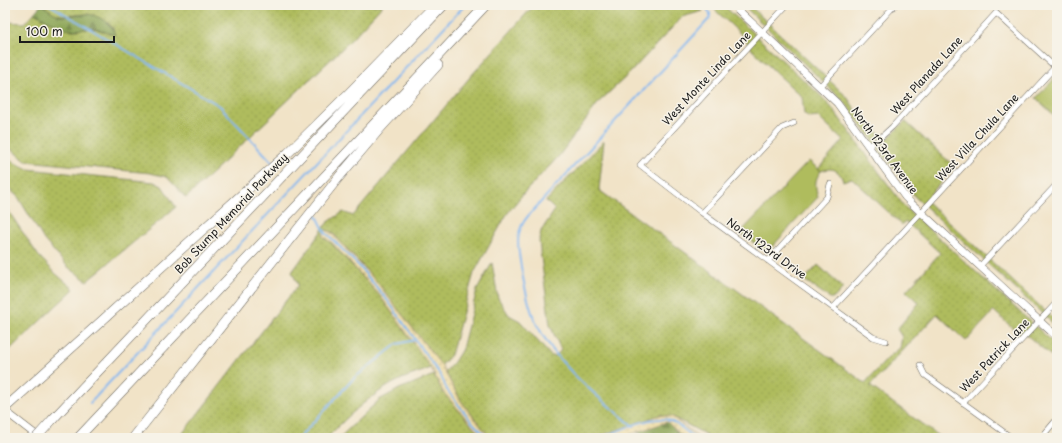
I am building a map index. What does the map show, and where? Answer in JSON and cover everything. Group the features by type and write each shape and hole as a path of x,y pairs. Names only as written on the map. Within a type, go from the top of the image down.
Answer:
{"highway":[{"path":"5,409 288,153 435,5"},
{"name":"Bob Stump Memorial Parkway","path":"36,438 296,160 444,5"},
{"path":"78,438 486,5"},
{"path":"133,438 320,201 378,131 490,5"}],"street":[{"name":"North 123rd Avenue","path":"733,5 837,103 905,197 1057,337"},
{"name":"West Monte Lindo Lane","path":"640,165 786,5"},
{"path":"820,86 896,5"},
{"name":"West Villa Chula Lane","path":"833,308 1055,67 996,13"},
{"name":"West Planada Lane","path":"868,146 879,139 892,127 996,13"},
{"path":"702,213 782,128 794,123"},
{"name":"North 123rd Drive","path":"640,165 702,213 873,337 886,341"},
{"path":"768,261 827,197 830,184"},
{"path":"980,266 1057,184"},
{"name":"West Patrick Lane","path":"963,403 1057,302"},
{"path":"920,365 925,375 1012,438"},
{"path":"5,409 40,438"},
{"path":"1041,438 1057,419"}],"green space":[{"path":"41,5 62,16 87,14 96,16 108,23 115,35 94,28 74,30 64,29 34,13"},
{"path":"43,5 383,5 349,42 186,198 167,177 150,173 26,161 5,145 5,22 25,23 34,13 64,29 74,30 94,28 114,35 113,28 106,21 88,14 63,16 53,13"},
{"path":"534,5 695,5 703,11 682,17 629,74 599,102 558,157 523,194 507,214 474,273 451,355 441,366 377,282 332,232 326,230 323,237 331,243 381,297 431,368 402,379 381,390 344,421 327,438 179,438 298,285 292,272 327,223 343,212 353,216 470,77"},
{"path":"711,5 723,5 821,96 832,108 904,206 1057,346 1057,361 1022,331 1019,334 994,311 966,341 937,314 870,386 941,438 712,438 673,417 660,415 595,438 490,438 461,401 445,372 454,362 462,349 477,290 492,263 498,298 509,315 520,321 551,356 556,356 561,350 550,325 539,242 541,231 555,210 546,201 604,141 599,190 865,383 890,356 900,348 902,337 897,329 919,303 906,291 940,253 905,221 902,225 852,178 843,181 835,170 829,169 821,171 818,169 843,141 818,117 809,118 804,114 802,97 753,51 743,36"},
{"path":"743,5 749,5 847,97 859,115 886,140 905,121 955,167 925,200 1057,322 1057,327 915,197 845,103"},
{"path":"1057,73 1057,118 1036,98 1053,80"},
{"path":"5,156 13,162 28,169 154,182 162,186 176,207 87,281 68,267 44,240 18,197 5,185"},
{"path":"809,161 821,171 817,177 816,183 818,197 769,250 764,250 740,233"},
{"path":"5,206 38,255 56,274 74,289 5,354"},
{"path":"818,265 843,288 834,298 830,298 804,280"},
{"path":"434,375 443,392 483,438 339,438 379,400 399,389"},
{"path":"667,422 684,438 654,438 636,432"}],"sand":[{"path":"326,230 331,232 377,282 441,365 461,401 490,438 483,438 443,392 431,368 381,297 332,243 323,237 323,233"},
{"path":"660,415 673,417 699,438 684,438 667,422 619,438 595,438"}],"waterway":[{"path":"50,5 220,106 272,162"},
{"path":"90,403 465,5"},
{"path":"633,426 579,379 555,353 545,339 533,317 527,296 519,253 519,234 528,216 710,18 710,13 704,5"},
{"path":"316,214 325,232 359,266 388,301 441,376 447,390 472,422 488,438"},
{"path":"299,438 353,379 397,344 415,340"},
{"path":"602,438 635,424 661,419 675,423 694,438"}]}
